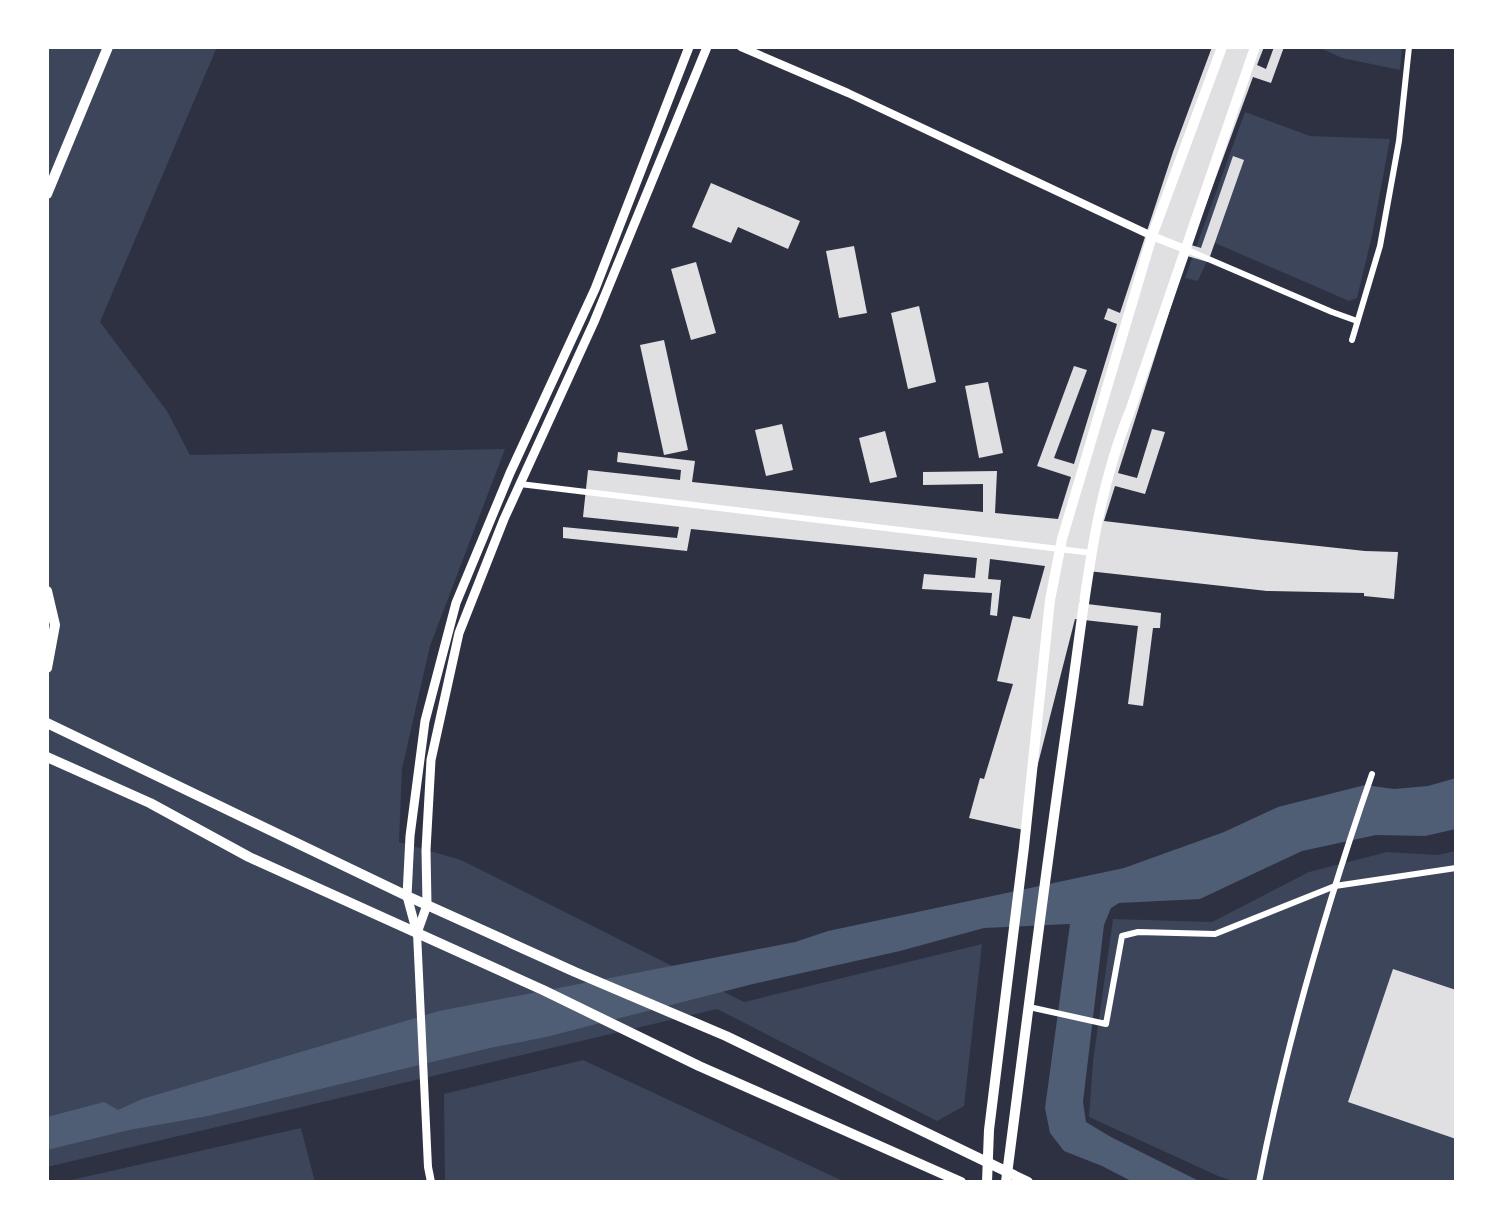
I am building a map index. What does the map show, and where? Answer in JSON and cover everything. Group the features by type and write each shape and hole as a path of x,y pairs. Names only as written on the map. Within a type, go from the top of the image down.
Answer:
{"highway":[{"path":"47,592 54,625 47,668"}],"main road":[{"path":"47,194 108,47"},
{"path":"417,933 407,897 410,836 425,721 456,603 510,473 596,289 689,47"},
{"path":"417,933 427,905 426,850 431,760 459,633 520,484 594,322 707,47"},
{"path":"987,1182 989,1130 1024,848 1050,600 1060,548 1152,236 1222,47"},
{"path":"1007,1177 1048,850 1092,553 1119,439 1255,47"},
{"path":"47,723 407,897 726,1036 987,1163 1007,1177 1028,1182"},
{"path":"47,757 150,803 249,857 543,990 699,1066 961,1182"}],"street":[{"path":"741,47 848,93 1152,236 1357,321"},
{"path":"1352,340 1380,246 1399,141 1409,47"},
{"path":"520,484 1092,553"},
{"path":"1259,1182 1276,1098 1344,855 1372,774"},
{"path":"1029,1007 1106,1024 1122,936 1138,932 1215,934 1335,886 1456,868"},
{"path":"417,933 428,1167 431,1182"}],"shaded area":[{"path":"47,47 217,47 100,322 167,411 190,455 505,449 430,646 402,769 399,842 461,860 744,1002 982,944 964,1106 937,1121 717,1009 47,1167"},
{"path":"1318,47 1402,47 1400,70 1342,58"},
{"path":"1245,112 1310,136 1390,139 1357,298 1349,301 1215,243 1198,281 1185,278"},
{"path":"1456,778 1456,829 1425,836 1376,835 1302,851 1200,899 1119,903 1111,908 1104,925 1083,1102 1086,1122 1201,1182 1133,1182 1064,1151 1050,1133 1045,1108 1070,924 984,928 546,1037 208,1116 129,1130 47,1150 47,1117 104,1102 118,1110 142,1099 439,1011 795,942 828,931 1124,868 1224,832 1278,807 1365,785 1394,789 1428,786"},
{"path":"1456,851 1456,1182 1236,1182 1089,1117 1093,1061 1113,919 1212,922 1309,872 1387,852 1438,855"},
{"path":"583,1060 845,1182 445,1182 444,1094"},
{"path":"301,1128 315,1182 62,1182"}],"building":[{"path":"1212,47 1264,47 1257,65 1266,69 1274,47 1284,47 1271,83 1253,77 1191,245 1201,248 1233,156 1244,160 1208,262 1187,256 1118,473 1137,478 1152,429 1165,432 1145,494 1115,486 1104,521 1365,551 1398,552 1394,599 1364,596 1364,593 1267,591 1088,571 1079,603 1161,613 1160,628 1153,628 1143,706 1128,704 1138,626 1075,619 1031,791 1024,830 969,818 1013,684 997,681 1013,616 1030,619 1045,566 990,559 988,579 1001,580 997,616 990,615 992,593 922,589 924,574 975,578 977,558 691,529 687,551 563,538 563,527 677,538 679,527 583,517 588,470 680,480 681,470 617,462 618,452 695,461 692,482 983,512 983,484 923,485 923,472 997,471 995,513 1058,519 1071,477 1037,466 1074,366 1087,370 1054,458 1074,464 1117,324 1104,319 1108,308 1120,313 1173,152"},
{"path":"711,183 800,221 788,249 738,227 731,243 692,227"},
{"path":"854,246 867,313 839,318 826,251"},
{"path":"696,262 716,333 691,340 671,269"},
{"path":"919,306 936,382 908,389 891,313"},
{"path":"664,340 688,450 664,455 640,345"},
{"path":"988,382 1003,453 979,458 965,386"},
{"path":"782,424 793,470 766,476 755,430"},
{"path":"885,431 897,477 870,483 859,438"},
{"path":"1393,969 1456,990 1456,1139 1348,1102"}]}
